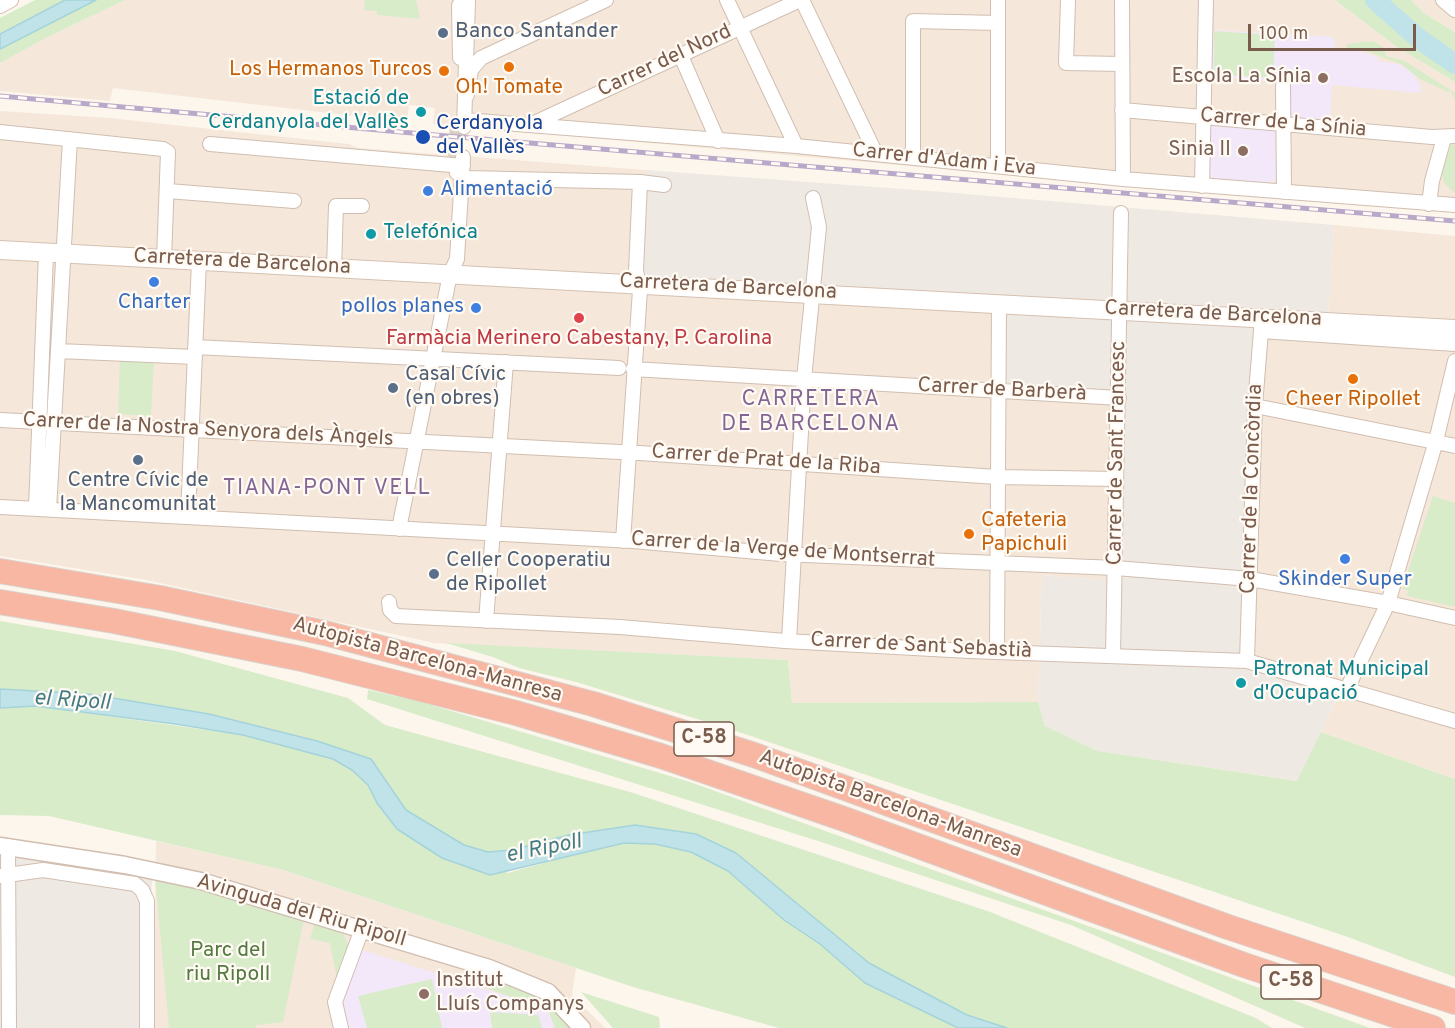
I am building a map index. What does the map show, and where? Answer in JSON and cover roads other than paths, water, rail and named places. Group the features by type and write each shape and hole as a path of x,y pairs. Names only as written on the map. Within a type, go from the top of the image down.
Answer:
{"highway":[{"name":"Autopista Barcelona-Manresa","path":"0,571 118,590 291,625 571,698 754,755 1218,923 1455,1002"},
{"name":"Autopista Barcelona-Manresa","path":"0,602 114,621 302,659 516,713 661,756 844,819 1142,929 1433,1028"},
{"path":"1397,1017 1422,1028"}],"main road":[{"name":"Carretera de Barcelona","path":"3,251 334,268 451,271 639,284 1121,310 1261,324 1455,329"}],"street":[{"path":"0,6 11,0"},
{"path":"462,125 460,43 464,0"},
{"path":"462,125 475,62 606,0"},
{"path":"727,0 796,146"},
{"path":"801,0 876,154"},
{"name":"Carrer del Nord","path":"530,125 801,0"},
{"path":"998,0 998,166"},
{"path":"1068,0 1066,63 1122,64"},
{"path":"1122,0 1123,179"},
{"path":"1202,186 1206,0"},
{"path":"1443,0 1455,10"},
{"path":"914,158 914,21 998,23"},
{"path":"460,43 475,53 487,56"},
{"path":"460,43 467,64 467,94"},
{"path":"681,56 718,141"},
{"path":"1283,85 1284,192"},
{"name":"Carrer de La Sínia","path":"1122,110 1282,125 1450,137"},
{"name":"Carrer d'Adam i Eva","path":"462,125 530,125 796,146 1123,179 1455,205"},
{"path":"0,132 163,149 168,152 164,259"},
{"path":"1427,203 1432,181 1450,137"},
{"path":"43,508 54,423 70,139"},
{"path":"210,144 460,169 664,185"},
{"path":"451,271 447,262 450,255 460,169"},
{"path":"399,529 451,271 460,169"},
{"path":"623,541 629,453 626,368 639,284 636,271 640,182"},
{"path":"168,191 294,201"},
{"path":"789,641 804,379 819,227 813,198"},
{"path":"334,268 336,206 362,206"},
{"name":"Carrer de Sant Francesc","path":"1113,656 1121,213"},
{"path":"43,508 39,422 46,253"},
{"path":"188,515 199,261"},
{"path":"997,650 999,303"},
{"name":"Carretera de Barcelona","path":"1261,324 1455,344"},
{"name":"Carrer de la Concòrdia","path":"1247,661 1261,324"},
{"name":"Carrer de Barberà","path":"59,351 195,352 506,362 1119,398"},
{"path":"1347,689 1388,603 1436,441 1455,360"},
{"path":"486,621 506,362"},
{"path":"1256,406 1455,446"},
{"name":"Carrer de la Nostra Senyora dels Àngels","path":"0,420 416,442"},
{"name":"Carrer de Prat de la Riba","path":"416,442 629,453 998,477 1116,479"},
{"name":"Carrer de la Verge de Montserrat","path":"0,507 188,515 623,541 794,554 1116,568 1250,579 1388,603 1455,618"},
{"name":"Carrer de Sant Sebastià","path":"389,602 390,610 396,616 621,627 789,641 1247,661 1455,721"},
{"path":"4,846 3,876 9,1028"},
{"name":"Avinguda del Riu Ripoll","path":"4,846 125,865 201,881 362,929 534,984 560,1003 582,1028"},
{"path":"3,876 43,870 135,884 142,890 147,901 147,1026"},
{"path":"341,1028 335,1002 362,929"}],"water":[{"path":"65,0 96,0 0,49 0,34"},
{"name":"el Ripoll","path":"0,689 89,694 209,714 317,741 371,759 406,810 464,845 488,852 512,850 569,835 635,825 696,834 736,853 869,963 967,1015 1007,1028 958,1028 865,983 820,944 784,920 728,871 691,852 655,844 624,843 490,875 442,858 397,829 377,803 368,785 352,770 333,759 243,735 175,724 35,706 0,708"}],"waterway":[{"path":"1375,0 1418,38 1455,64"}],"tunnel":[{"path":"455,157 457,126"}],"railway":[{"path":"0,96 1455,221"}],"place":[{"name":"Banco Santander","path":"443,33"},
{"name":"Oh! Tomate","path":"509,67"},
{"name":"Los Hermanos Turcos","path":"444,71"},
{"name":"Escola La Sínia","path":"1323,78"},
{"name":"Estació de Cerdanyola del Vallès","path":"421,112"},
{"name":"Cerdanyola del Vallès","path":"423,137"},
{"name":"Sinia II","path":"1243,151"},
{"name":"Alimentació","path":"428,191"},
{"name":"Telefónica","path":"371,234"},
{"name":"Charter","path":"154,282"},
{"name":"pollos planes","path":"476,308"},
{"name":"Farmàcia Merinero Cabestany, P. Carolina","path":"579,318"},
{"name":"Cheer Ripollet","path":"1353,379"},
{"name":"Casal Cívic (en obres)","path":"393,388"},
{"name":"Centre Cívic de la Mancomunitat","path":"138,460"},
{"name":"Cafeteria Papichuli","path":"969,534"},
{"name":"Skinder Super","path":"1345,559"},
{"name":"Celler Cooperatiu de Ripollet","path":"434,574"},
{"name":"Patronat Municipal d'Ocupació","path":"1241,683"},
{"name":"Institut Lluís Companys","path":"424,994"}],"district":[{"name":"CARRETERA DE BARCELONA","path":"811,414"},
{"name":"TIANA-PONT VELL","path":"327,490"}],"park label":[{"name":"Parc del riu Ripoll","path":"228,964"}]}
